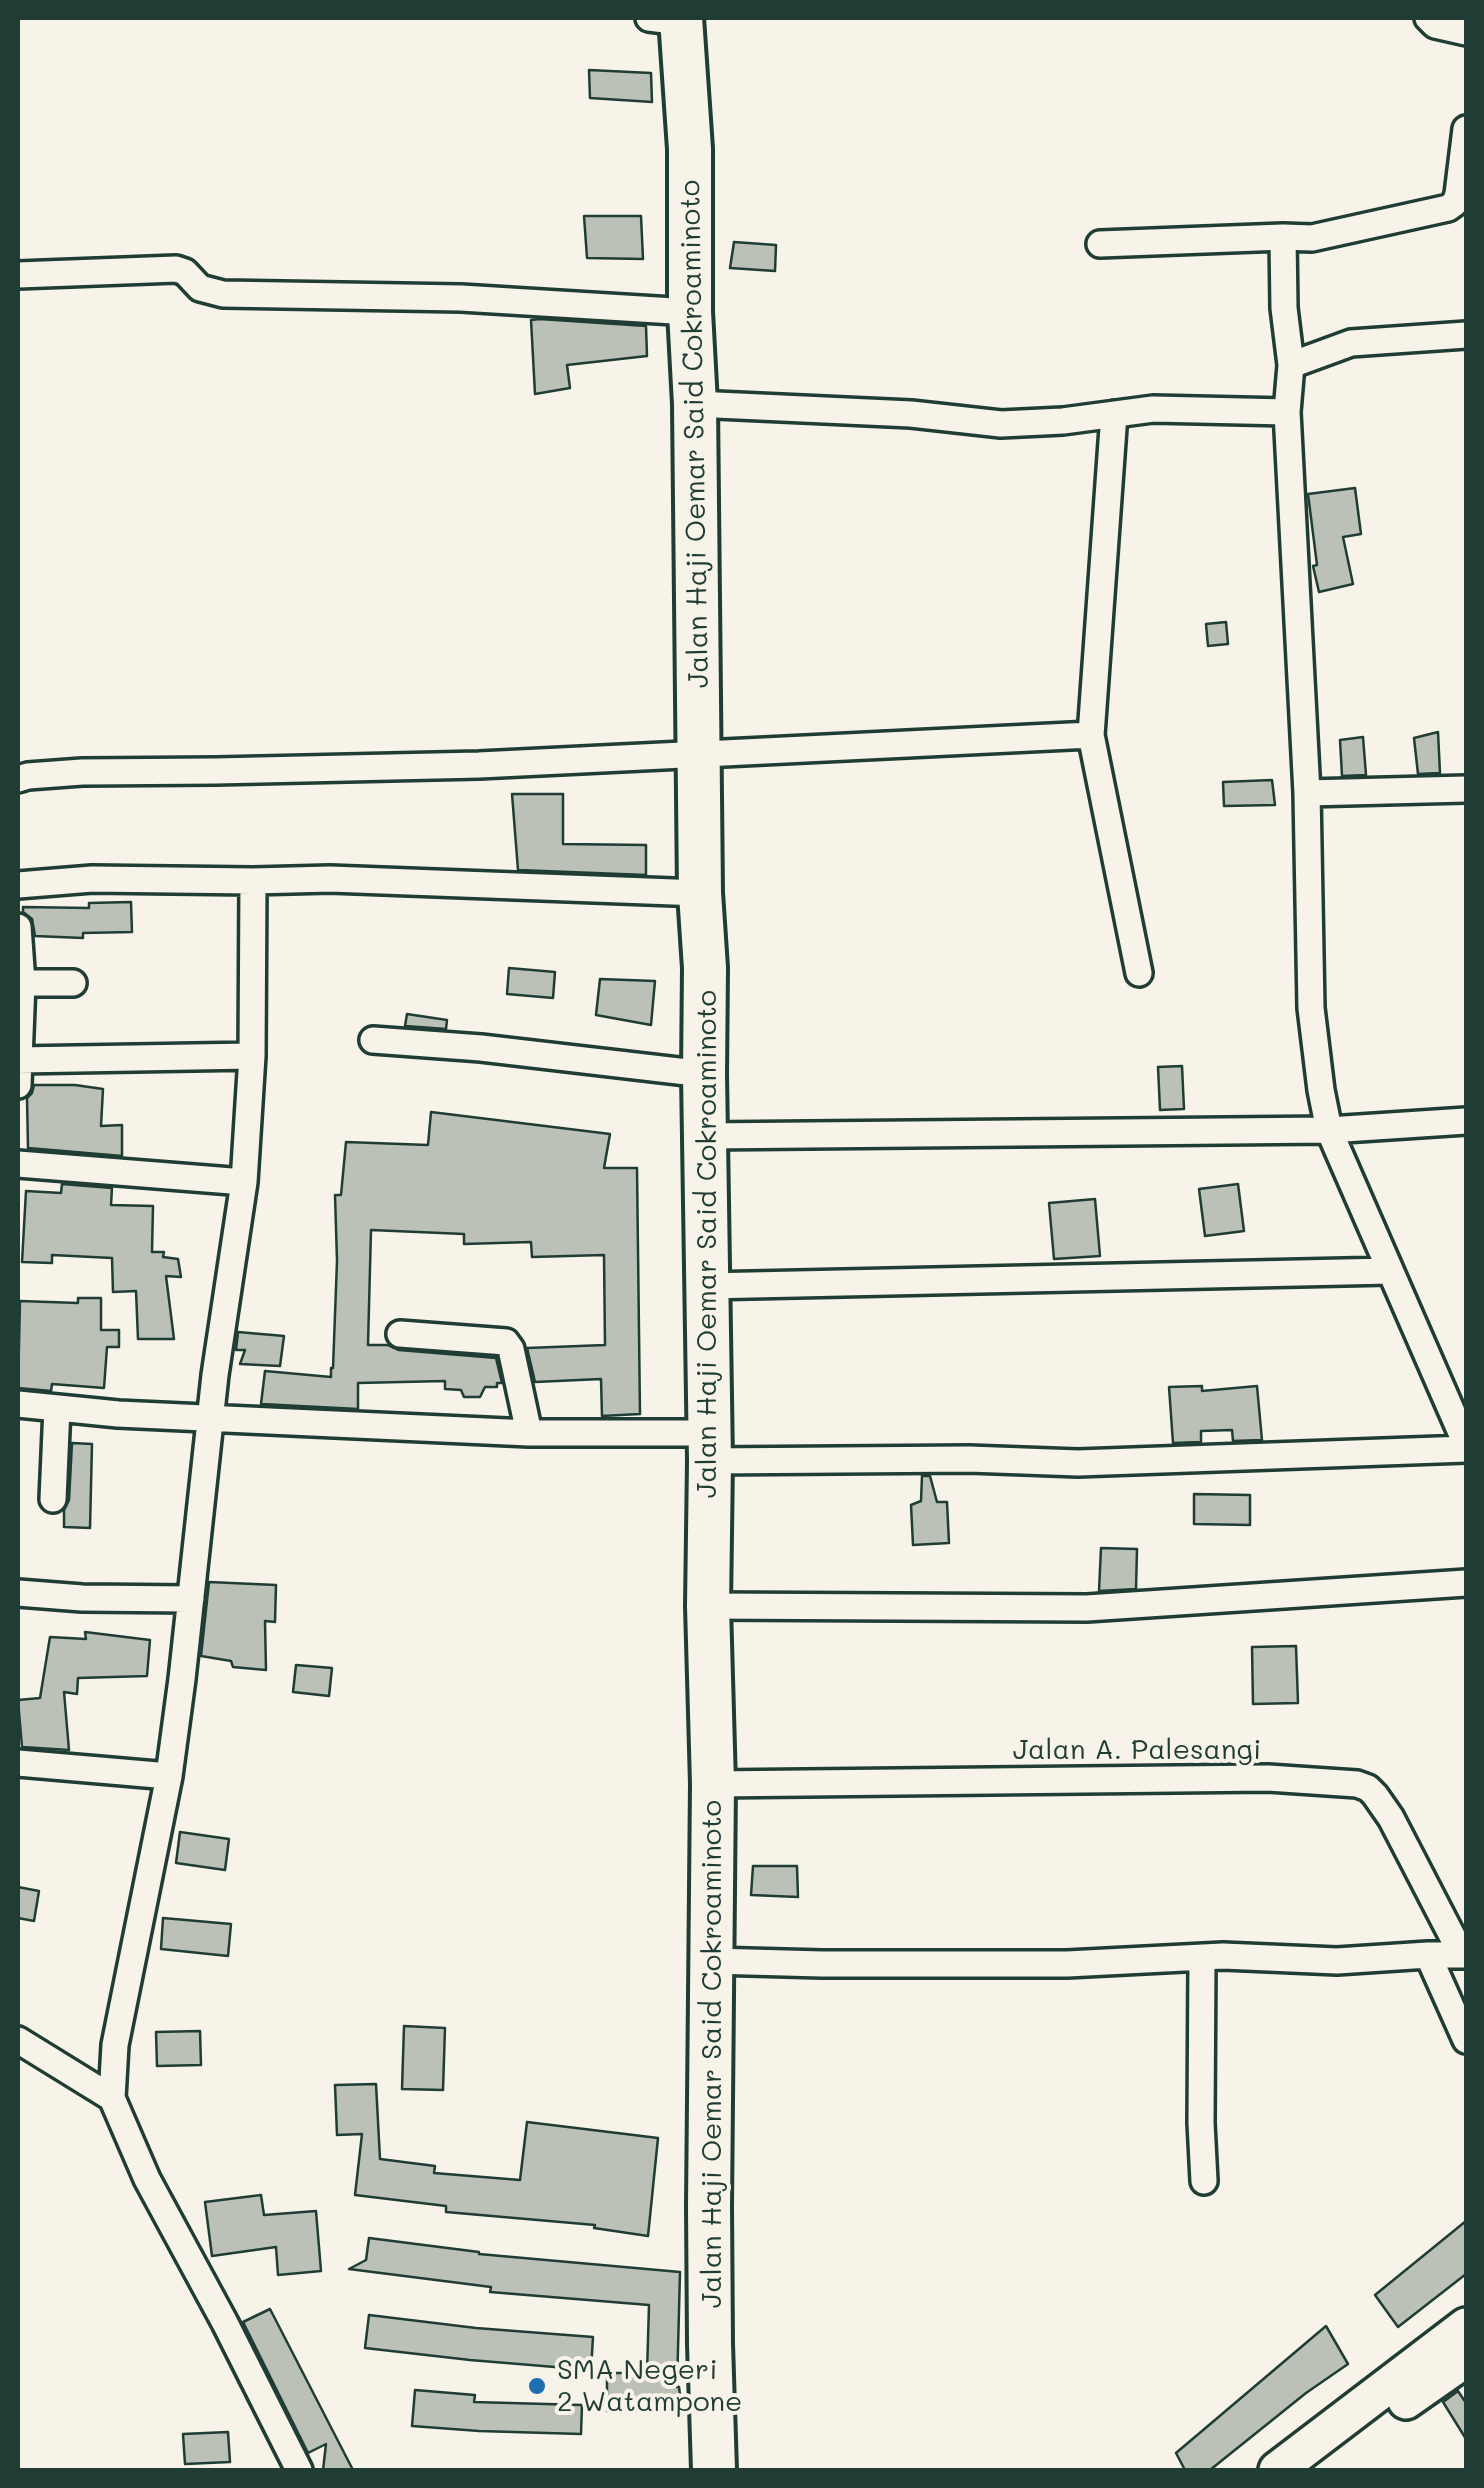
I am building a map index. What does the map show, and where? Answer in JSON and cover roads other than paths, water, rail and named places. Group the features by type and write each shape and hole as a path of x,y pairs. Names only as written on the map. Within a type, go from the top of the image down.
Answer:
{"highway":[{"name":"Jalan Haji Oemar Said Cokroaminoto","path":"671,19 690,149 700,893 705,968 708,1606 713,1784 710,2245 714,2470"}],"main road":[{"path":"1277,2470 1466,2326"},
{"path":"1313,2470 1466,2359"}],"street":[{"path":"1428,18 1435,25 1466,32"},
{"path":"1100,244 1312,238 1448,208 1455,204 1458,194 1466,129"},
{"path":"18,1404 118,1414 529,1433 709,1447 1078,1463 1466,1446 1329,1130 1320,1090 1311,1008 1307,792 1287,412 1291,365 1282,237"},
{"path":"18,275 176,269 185,272 200,288 223,294 461,298 690,312"},
{"path":"1291,365 1351,344 1466,335"},
{"path":"695,404 912,414 1001,424 1152,409 1287,412"},
{"path":"1114,414 1091,735 1139,973"},
{"path":"18,780 82,772 479,765 1091,735"},
{"path":"1307,792 1466,789"},
{"path":"18,886 92,880 330,879 700,893"},
{"path":"253,882 252,1056 244,1182 210,1416 169,1776 115,2045 112,2098 147,2179 300,2470"},
{"path":"18,928 22,982 18,1068 252,1056"},
{"path":"22,982 74,983"},
{"path":"373,1040 481,1048 704,1074"},
{"path":"705,1136 1329,1130 1466,1121"},
{"path":"18,1164 244,1182"},
{"path":"706,1286 1390,1270"},
{"path":"400,1334 506,1342 511,1349 529,1433"},
{"path":"52,1499 57,1408"},
{"path":"708,1606 1087,1608 1466,1583"},
{"path":"18,1593 191,1599"},
{"path":"18,1763 169,1776"},
{"name":"Jalan A. Palesangi","path":"713,1784 1268,1778 1357,1784 1376,1794 1464,1955"},
{"path":"1428,1955 1466,2040"},
{"path":"712,1961 1067,1964 1222,1956 1338,1962 1464,1955"},
{"path":"1202,1958 1204,2181"},
{"path":"18,2040 112,2098"}],"place":[{"name":"SMA Negeri 2 Watampone","path":"537,2386"}]}
